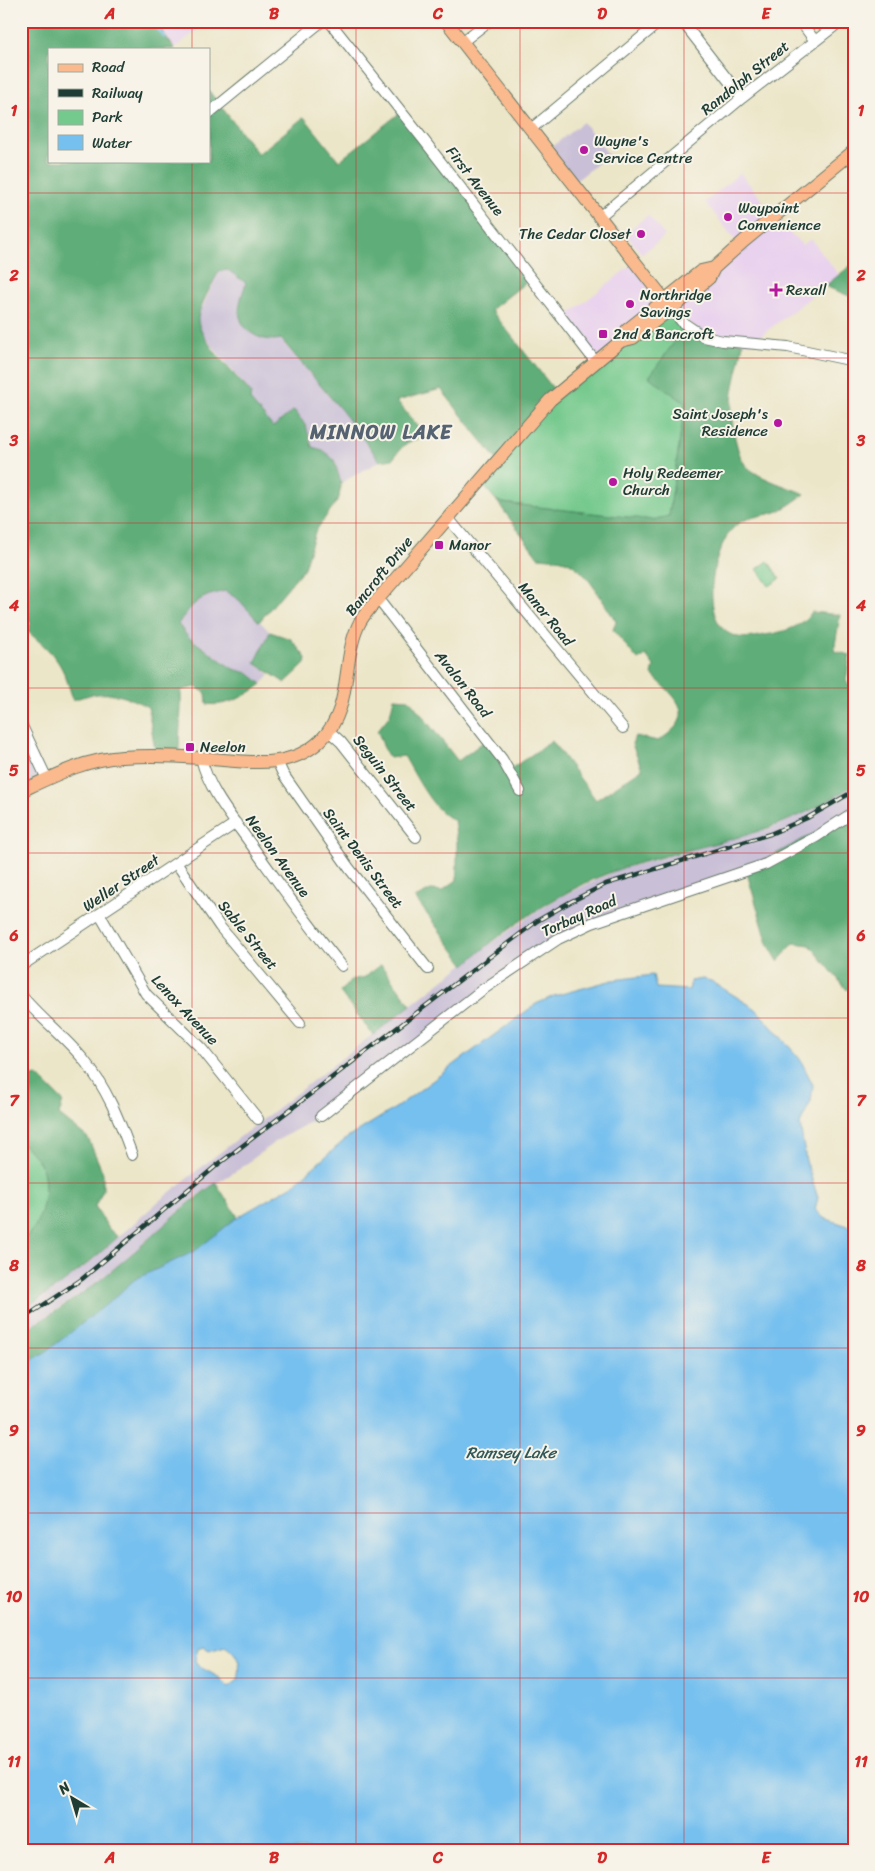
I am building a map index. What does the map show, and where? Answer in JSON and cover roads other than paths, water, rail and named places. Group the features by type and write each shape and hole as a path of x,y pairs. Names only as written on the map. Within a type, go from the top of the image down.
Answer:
{"main road":[{"path":"446,21 668,304"},
{"name":"Bancroft Drive","path":"21,791 88,763 108,759 201,758 250,763 277,761 303,753 329,731 344,700 349,661 357,627 378,599 550,400 621,341 633,338 668,304 709,278 714,268 854,151"}],"street":[{"path":"210,112 322,21"},
{"name":"First Avenue","path":"329,21 595,361"},
{"path":"462,42 489,21"},
{"path":"531,129 661,21"},
{"path":"682,21 742,98"},
{"path":"800,21 815,41"},
{"name":"Randolph Street","path":"599,217 742,98 841,21"},
{"path":"668,304 682,322 704,337 723,341 788,347 854,361"},
{"name":"Manor Road","path":"448,518 623,728"},
{"name":"Avalon Road","path":"378,599 502,759 520,791"},
{"path":"21,724 47,779"},
{"name":"Seguin Street","path":"329,731 342,742 416,836"},
{"name":"Neelon Avenue","path":"201,758 212,787 236,823 342,966"},
{"name":"Saint Denis Street","path":"277,761 283,774 349,868 428,969"},
{"name":"Torbay Road","path":"321,1116 482,990 558,939 592,923 766,864 816,837 854,812"},
{"name":"Weller Street","path":"21,966 236,823"},
{"name":"Sable Street","path":"177,864 220,927 300,1023"},
{"name":"Lenox Avenue","path":"100,915 146,994 201,1048 258,1119"},
{"path":"21,995 82,1058 104,1088 114,1104 132,1155"}],"water":[{"name":"Ramsey Lake","path":"653,975 656,988 689,990 691,981 702,979 711,981 756,1009 800,1059 813,1085 811,1101 800,1124 806,1161 818,1198 815,1209 824,1218 854,1228 854,1850 21,1850 21,1367 47,1351 112,1300 134,1280 195,1251 238,1217 293,1185 347,1138 397,1107 536,1004 554,996 613,980","holes":["225,1645 236,1656 239,1664 238,1680 229,1687 220,1678 198,1666 195,1661 198,1648 203,1646 209,1650"]}],"waterway":[{"path":"152,21 164,37"}],"railway":[{"path":"21,1320 82,1279 216,1166 537,921 606,884 770,834 807,818 854,791"}],"place":[{"name":"Wayne's Service Centre","path":"584,150"},
{"name":"Waypoint Convenience","path":"728,217"},
{"name":"The Cedar Closet","path":"641,234"},
{"name":"Rexall","path":"776,290"},
{"name":"Northridge Savings","path":"630,304"},
{"name":"2nd & Bancroft","path":"603,334"},
{"name":"Saint Joseph's Residence","path":"778,423"},
{"name":"Holy Redeemer Church","path":"613,482"},
{"name":"Manor","path":"439,545"},
{"name":"Neelon","path":"190,747"}],"district":[{"name":"MINNOW LAKE","path":"381,432"}]}
